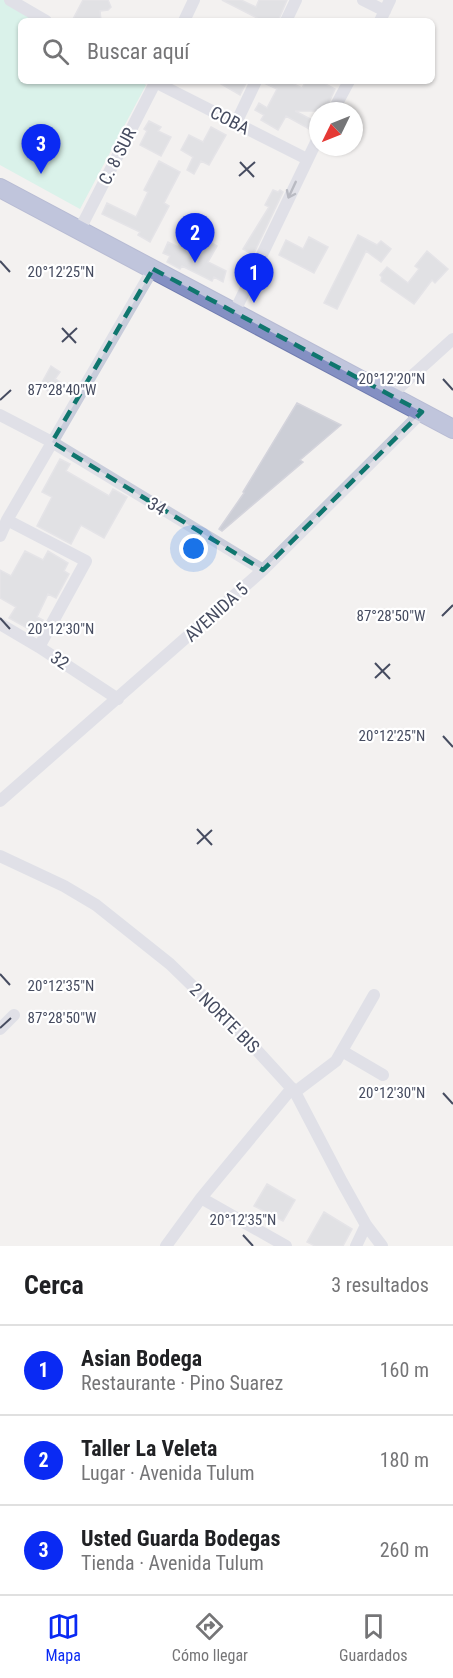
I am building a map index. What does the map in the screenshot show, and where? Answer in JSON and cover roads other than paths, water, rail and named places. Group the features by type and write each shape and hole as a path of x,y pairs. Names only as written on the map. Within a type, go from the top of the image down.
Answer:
{"highway":[{"path":"0,188 453,429"}],"street":[{"path":"185,18 194,0"},
{"path":"287,18 296,0"},
{"path":"363,0 385,11"},
{"path":"17,2 41,18"},
{"name":"C. 8 SUR","path":"79,231 153,84"},
{"name":"COBA","path":"161,84 306,159"},
{"path":"236,123 255,84"},
{"path":"338,102 347,84"},
{"path":"234,313 309,154"},
{"path":"0,536 7,520 153,269"},
{"path":"391,395 453,339"},
{"name":"AVENIDA 5","path":"0,801 263,570 422,412"},
{"name":"34","path":"0,415 52,442 263,570"},
{"path":"7,520 86,561 39,647"},
{"name":"32","path":"0,624 118,699"},
{"name":"2 NORTE BIS","path":"0,856 64,886 96,905 139,938 207,999 294,1090 366,1225 382,1246"},
{"path":"166,1246 201,1197 294,1090 331,1065 342,1051 374,995"},
{"path":"0,1029 14,1015"},
{"path":"342,1051 383,1075"},
{"path":"201,1197 286,1246"},
{"path":"356,1246 366,1225"}],"place":[{"name":"Usted Guarda Bodegas","path":"41,174"},
{"name":"Taller La Veleta","path":"195,263"},
{"name":"Asian Bodega","path":"254,303"}]}
